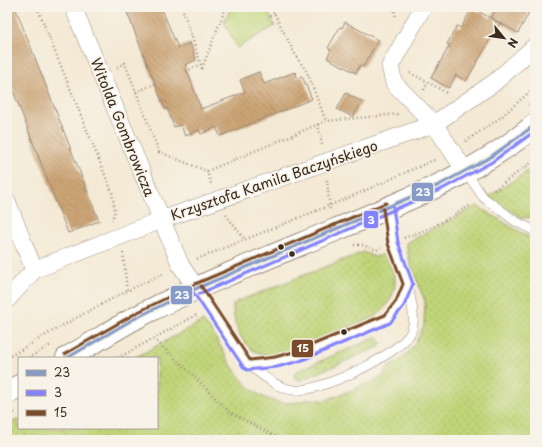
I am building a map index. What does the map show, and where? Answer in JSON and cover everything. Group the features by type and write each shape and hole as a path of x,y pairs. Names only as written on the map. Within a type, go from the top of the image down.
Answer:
{"street":[{"name":"Witolda Gombrowicza","path":"73,7 181,266 197,289"},
{"path":"423,7 390,66 394,83 434,124 466,172"},
{"name":"Krzysztofa Kamila Baczyńskiego","path":"7,300 34,270 161,220 434,124 495,82 535,46"},
{"path":"70,357 140,316 197,289 388,208 466,172 505,148 535,125"},
{"path":"10,197 34,270"},
{"path":"7,393 18,387"}],"lane":[{"path":"466,172 483,197 515,221 535,230"},
{"path":"197,289 248,365 283,388 301,391 312,389 370,365 393,351 410,333 414,323 408,284 393,243 388,208"},
{"path":"248,365 276,362 299,356 388,319 400,304 408,284"}],"path":[{"path":"37,7 112,192 115,211 112,221 124,256 127,290"},
{"path":"182,7 202,68 226,7"},
{"path":"207,170 326,121 308,72 296,56 271,7"},
{"path":"270,16 274,13"},
{"path":"114,68 125,63 159,152"},
{"path":"186,71 200,64"},
{"path":"136,92 157,83"},
{"path":"7,358 62,325 127,290 433,161 500,118 535,87"},
{"path":"349,247 356,244 376,250 433,227 483,197 535,160"},
{"path":"7,178 10,197"},
{"path":"105,224 112,221"},
{"path":"120,357 210,307"},
{"path":"154,339 192,374 229,412 282,440"}],"green space":[{"path":"232,7 265,7 275,26 237,48 224,21"},
{"path":"535,166 534,217 522,218 488,197"},
{"path":"477,206 535,241 535,440 7,440 7,425 18,420 18,429 158,429 158,357 136,357 203,321 209,327 239,376 248,386 271,400 286,403 309,399 324,401 381,378 388,368 402,359 415,344 424,325 425,301 411,267 406,243"},
{"path":"363,252 375,257 382,254 389,262 395,280 391,298 386,306 371,319 293,351 278,355 263,354 255,351 242,339 235,323 233,305 236,302"},
{"path":"377,337 381,343 379,347 301,380 295,378 294,374 297,371"}],"building":[{"path":"7,7 15,7 99,221 68,233 7,75"},
{"path":"125,7 161,7 178,48 190,43 196,60 185,65 201,109 245,92 240,80 259,72 264,84 295,72 297,78 302,76 312,99 220,136 216,127 201,134 199,130 185,136 181,125 174,127 167,108 165,109"},
{"path":"497,7 532,7 518,33 491,18"},
{"path":"472,8 500,23 466,81 456,75 449,88 431,78 450,45 447,44 457,26 461,28"},
{"path":"345,22 378,40 363,67 360,65 356,73 327,58 331,50 328,48 340,27 342,28"},
{"path":"346,93 362,102 353,117 337,109"}],"transit line":[{"name":"23","path":"69,357 132,320 188,292 439,185 489,158 535,125"},
{"name":"3","path":"199,294 442,189 492,162 535,131"},
{"name":"15","path":"65,354 138,312 195,284 386,203"},
{"name":"3","path":"193,292 244,368 247,370 277,367 300,361 390,323 404,306 413,284 398,242 393,207"},
{"name":"15","path":"201,286 250,360 275,357 297,351 385,315 396,301 403,284 388,244 383,209"}]}
